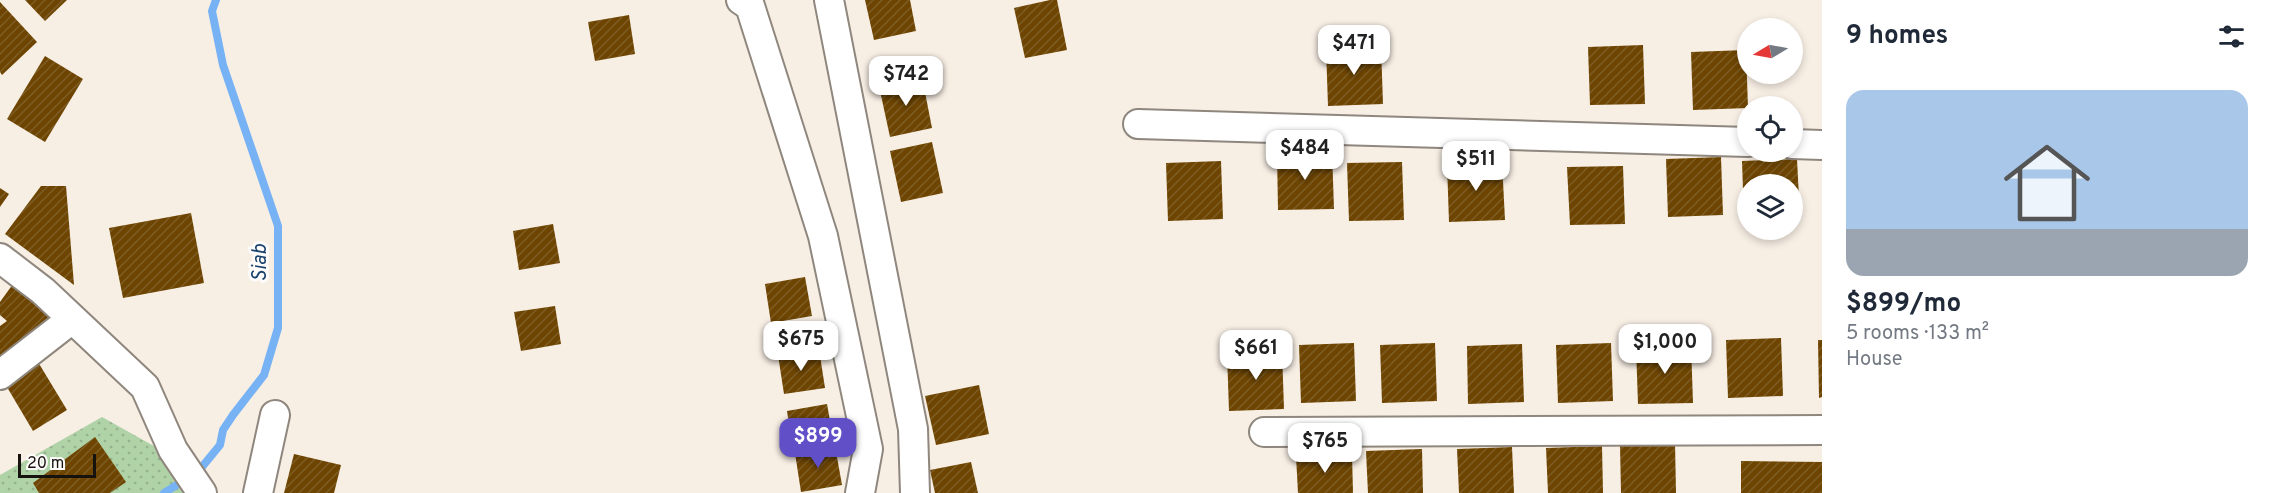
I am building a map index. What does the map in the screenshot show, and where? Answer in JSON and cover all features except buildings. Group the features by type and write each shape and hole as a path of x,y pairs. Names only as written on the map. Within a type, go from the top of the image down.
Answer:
{"street":[{"path":"741,0 750,6 823,236 868,450 860,493"},
{"path":"829,0 913,429 915,493"},
{"path":"1138,124 1737,142"},
{"path":"1803,144 1822,145"},
{"path":"0,258 43,291 145,387 173,450 202,493"},
{"path":"0,375 72,319"},
{"path":"258,493 275,415"},
{"path":"1264,432 1822,430"}],"green space":[{"path":"102,417 161,450 192,493 0,493 0,475"}],"waterway":[{"name":"Siab","path":"197,473 220,445 223,430 264,375 278,328 278,226 223,65 212,11 216,0"},
{"name":"Siab","path":"164,493 186,479"}]}
